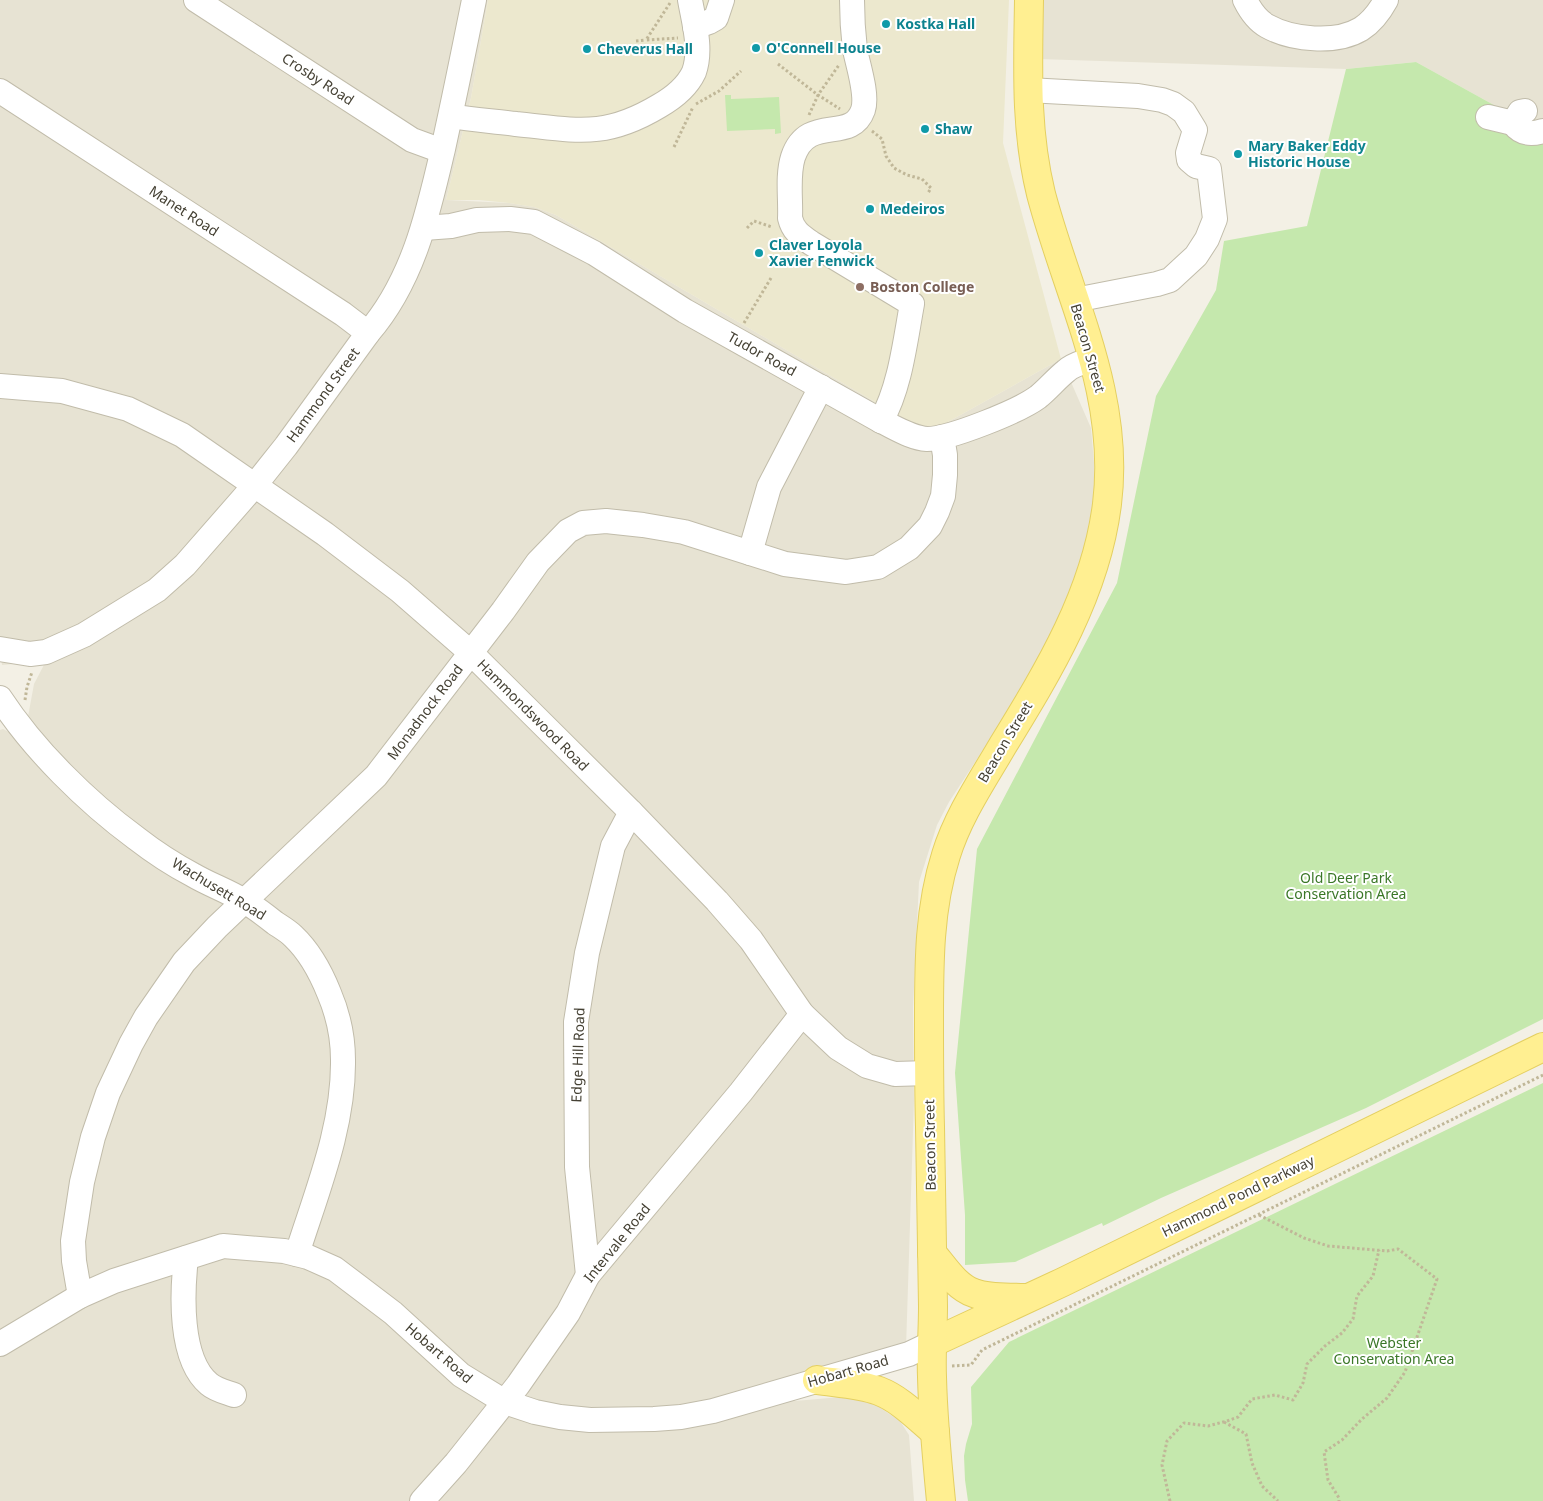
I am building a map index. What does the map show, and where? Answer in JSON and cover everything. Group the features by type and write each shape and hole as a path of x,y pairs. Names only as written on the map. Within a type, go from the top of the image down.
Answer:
{"main road":[{"name":"Beacon Street","path":"941,1501 932,1377 929,1073 931,940 936,895 947,852 964,812 1042,682 1067,634 1094,568 1108,502 1110,458 1106,416 1094,358 1040,191 1031,144 1028,90 1029,0"},
{"name":"Hammond Pond Parkway","path":"932,1343 1543,1047"},
{"path":"932,1253 959,1284 973,1293 987,1296 1028,1298"},
{"path":"817,1380 866,1387 881,1392 911,1411 935,1432"}],"street":[{"name":"Crosby Road","path":"196,0 412,140 442,151"},
{"name":"Hammond Street","path":"0,649 30,654 46,652 84,635 157,590 185,566 286,446 379,320 410,267 424,228 451,116 474,0"},
{"path":"451,116 590,131 609,128 630,121 664,103 687,84 694,71 698,44 687,32 690,0"},
{"path":"687,32 716,18 722,0"},
{"path":"852,0 855,48 864,97 864,107 856,123 848,127 812,134 796,150 791,168 790,218 796,232 811,243 912,304 901,363 888,410 881,421"},
{"path":"1244,0 1254,15 1267,26 1298,36 1332,38 1348,35 1361,29 1374,18 1386,0"},
{"path":"1028,90 1138,96 1173,104 1184,112 1196,130 1188,153 1189,160 1196,166 1209,169 1216,219 1207,239 1196,256 1170,280 1075,300"},
{"name":"Manet Road","path":"0,91 343,314 368,333"},
{"path":"1488,117 1528,113"},
{"path":"1528,113 1518,129 1526,133 1543,131"},
{"name":"Tudor Road","path":"424,228 451,226 477,220 510,219 534,222 594,252 685,311 881,421 915,437 928,439 942,437 1025,406 1053,385 1067,370 1094,358"},
{"name":"Hammondswood Road","path":"0,386 62,390 128,408 182,435 325,534 400,591 470,652 631,812 717,901 751,940 802,1014 838,1048 866,1066 896,1074 929,1073"},
{"path":"750,553 769,487 821,387"},
{"name":"Monadnock Road","path":"80,1296 74,1261 74,1224 93,1137 112,1086 131,1044 164,988 184,962 244,900 376,776 470,652 503,612 538,562 568,531 583,523 606,521 684,532 785,564 846,572 878,567 909,548 930,526 937,512 943,496 945,475 945,455 942,437"},
{"name":"Wachusett Road","path":"0,698 30,737 86,797 137,839 193,875 244,900 293,936 317,967 335,1007 343,1059 338,1115 330,1149 297,1254"},
{"name":"Wachusett Road","path":"0,722 18,728 30,737"},
{"name":"Edge Hill Road","path":"588,1275 577,1167 576,1022 587,953 612,846 631,812"},
{"name":"Intervale Road","path":"422,1501 456,1463 505,1402 553,1336 568,1313 588,1275 741,1092 802,1014"},
{"name":"Hobart Road","path":"0,1344 80,1296 114,1281 223,1246 284,1251 321,1262 350,1279 393,1313 461,1375 505,1402 535,1412 560,1417 590,1420 654,1419 681,1417 713,1411 908,1354 932,1343"},
{"path":"186,1258 182,1288 188,1342 192,1355 197,1368 206,1381 215,1388 234,1395"}],"path":[{"path":"646,40 672,0"},
{"path":"636,40 646,40 687,32"},
{"path":"808,117 818,95 842,60"},
{"path":"778,64 818,95 858,120 882,139 886,156 894,168 907,175 922,179 931,188 928,193"},
{"path":"674,147 693,106 719,91 741,71"},
{"path":"691,99 693,106"},
{"path":"747,228 754,221 777,228"},
{"path":"740,329 771,278"},
{"path":"26,702 27,687 34,667"},
{"name":"Hammond Pond Parkway","path":"955,1366 971,1365 980,1352 985,1349 1543,1075"},
{"path":"1258,1215 1304,1238 1328,1246 1379,1250 1398,1249 1437,1279 1405,1372 1387,1398 1362,1419 1342,1440 1324,1452 1328,1480 1339,1501"},
{"path":"1170,1501 1162,1465 1167,1441 1184,1423 1208,1426 1238,1417 1252,1399 1275,1395 1292,1400 1303,1383 1307,1364 1325,1346 1342,1333 1353,1319 1357,1296 1373,1276 1379,1250"},
{"path":"1224,1422 1246,1434 1252,1463 1262,1486 1278,1501"}],"shaded area":[{"path":"0,0 488,0 471,98 446,200 509,203 534,207 556,215 928,433 1061,359 1091,428 1096,486 1084,550 1076,575 1036,669 949,802 937,825 919,882 913,1007 914,1101 906,1348 795,1375 795,1401 852,1396 870,1401 900,1421 909,1435 914,1501 0,1501 0,730 3,729 17,736 27,722 34,684 46,661 2,665 0,648"},
{"name":"Boston College","path":"488,0 1009,0 1003,143 1061,359 928,433 556,215 534,207 509,203 479,200 446,200 471,98"},
{"path":"1039,0 1543,0 1543,132 1416,62 1346,69 1038,59"}],"green space":[{"name":"Old Deer Park Conservation Area","path":"1416,62 1543,132 1543,1019 1366,1108 1161,1198 1103,1226 1102,1223 1015,1262 965,1265 965,1215 955,1073 977,849 1117,583 1156,396 1216,290 1224,241 1307,226 1346,69"},
{"path":"725,95 731,95 731,99 779,97 781,133 775,134 775,129 727,131"},
{"name":"Webster Conservation Area","path":"1543,1083 1543,1501 968,1501 964,1456 972,1424 971,1387 1009,1342"}],"place":[{"name":"Kostka Hall","path":"886,24"},
{"name":"O'Connell House","path":"756,48"},
{"name":"Cheverus Hall","path":"587,49"},
{"name":"Shaw","path":"925,129"},
{"name":"Mary Baker Eddy Historic House","path":"1238,154"},
{"name":"Medeiros","path":"870,209"},
{"name":"Claver Loyola Xavier Fenwick","path":"759,253"},
{"name":"Boston College","path":"860,287"}]}
